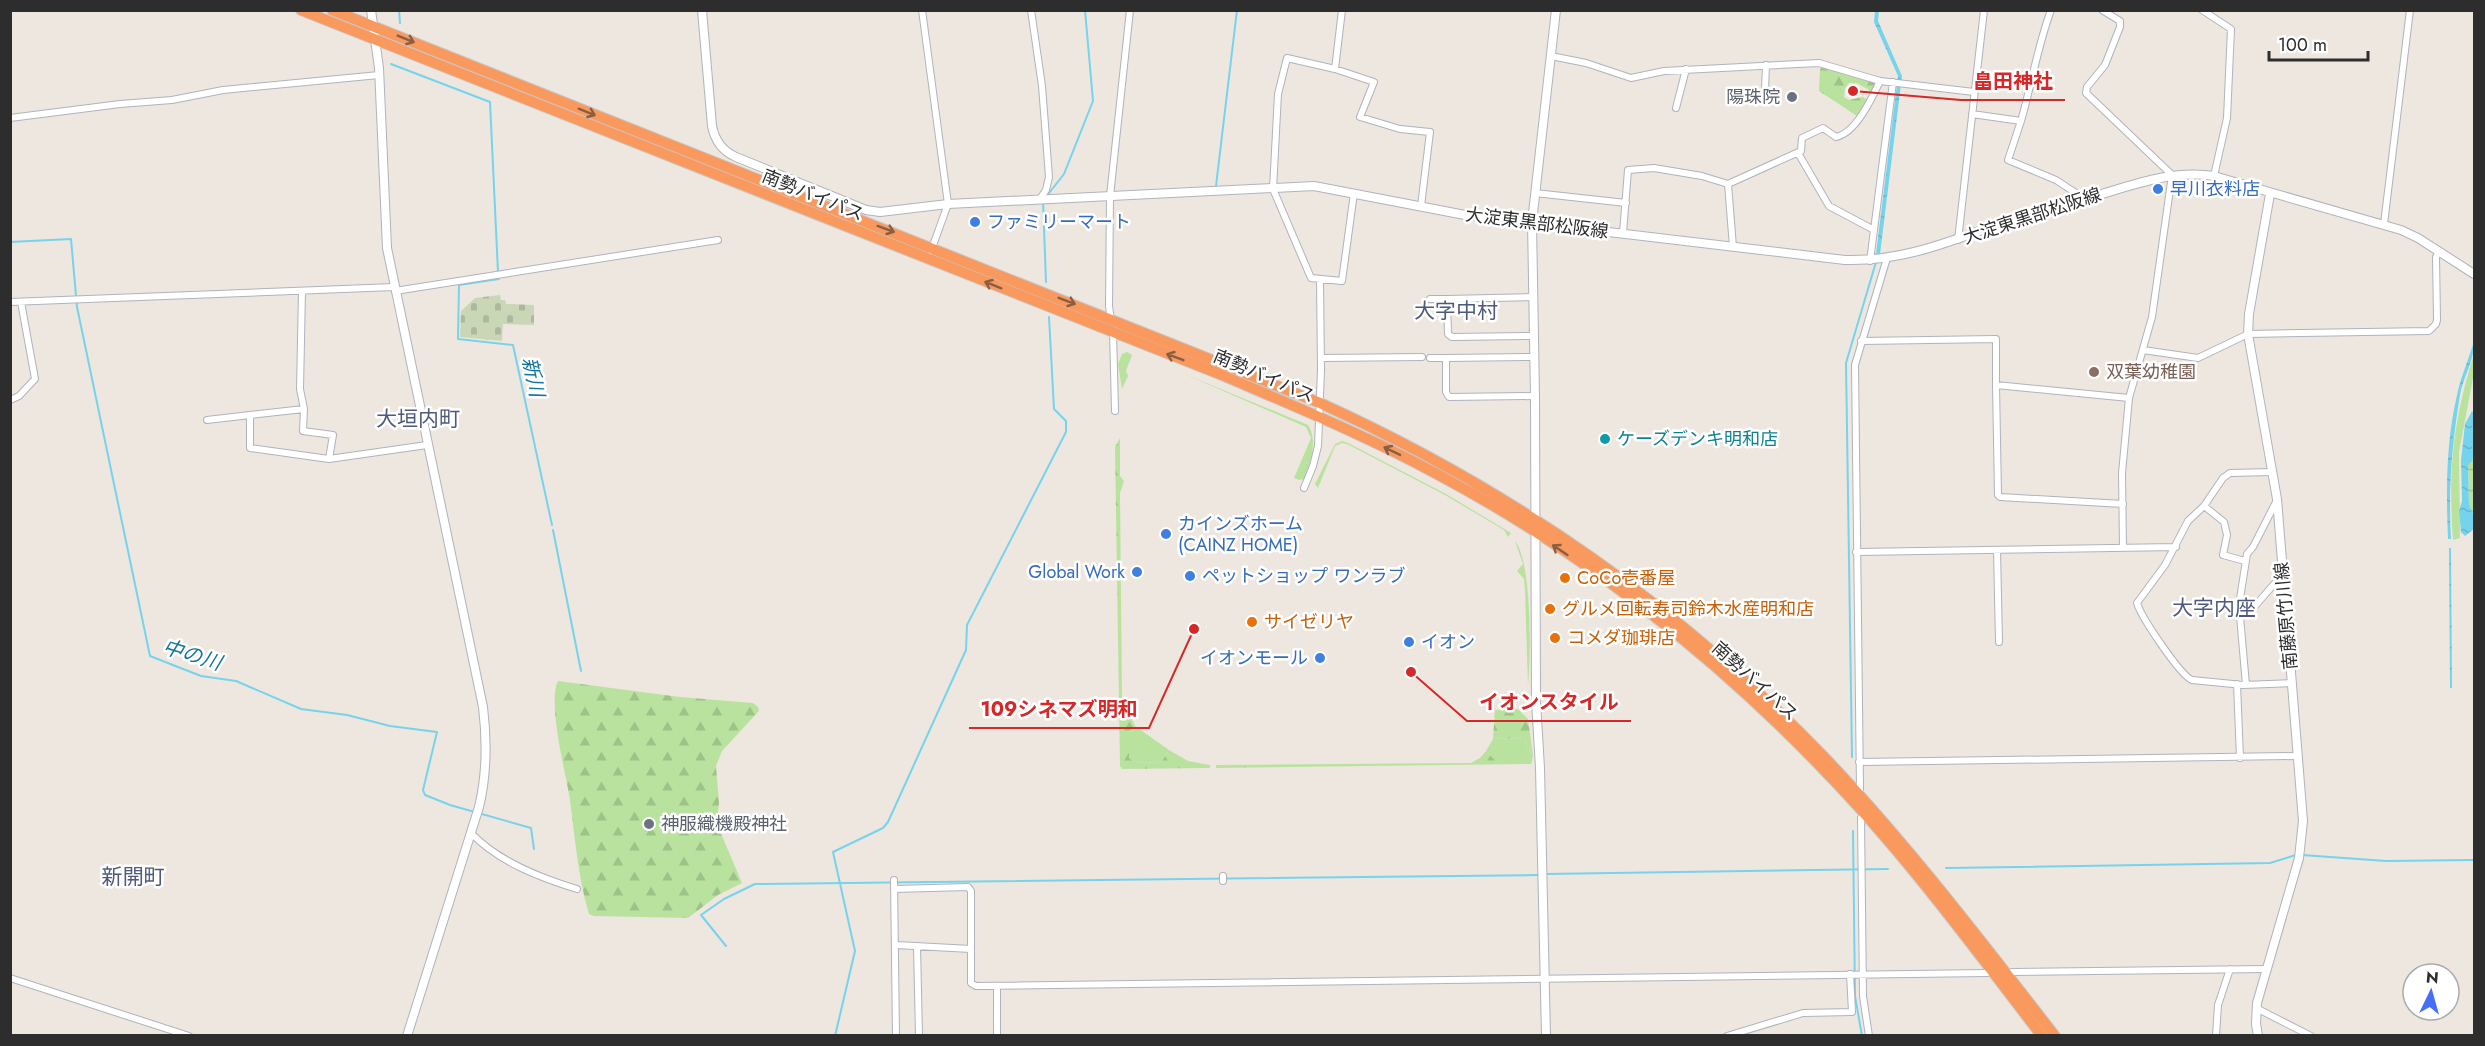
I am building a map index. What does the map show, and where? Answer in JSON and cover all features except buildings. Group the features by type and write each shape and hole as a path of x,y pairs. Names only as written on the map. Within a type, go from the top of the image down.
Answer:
{"highway":[{"name":"南勢バイパス","path":"301,10 1320,417 1437,474 1536,534 1602,578 1685,640 1792,738 1833,779 1894,849 2042,1035"},
{"name":"南勢バイパス","path":"332,10 1320,403 1416,448 1536,518 1652,601 1730,667 1798,731 1891,831 2055,1035"}],"main road":[{"path":"371,10 379,75 387,248 483,707 486,733 486,760 478,813 407,1035"},
{"name":"大淀東黒部松阪線","path":"702,10 711,126 716,140 729,154 866,210 880,212 948,204 1314,186 1465,214 1845,260 1870,261 1911,254 1958,240 2025,215 2186,173 2214,176 2270,194 2384,224 2411,234 2475,274"},
{"path":"1546,1035 1540,768 1536,701 1532,222 1556,10"},
{"name":"南藤原竹川線","path":"2258,1035 2256,1008 2299,855 2303,821 2277,499 2248,334 2249,314 2270,194"}],"street":[{"path":"922,10 948,204 927,259"},
{"path":"1031,10 1042,86 1049,177 1043,199"},
{"path":"1115,411 1113,333 1109,306 1111,287 1110,196 1130,10"},
{"path":"1335,69 1342,10"},
{"path":"1958,240 1984,10"},
{"path":"2051,10 2034,63 2033,80 2008,160 2056,180 2085,199"},
{"path":"2102,10 2120,21 2120,27 2105,65 2087,87 2086,93 2172,176 2152,317 2129,398 2122,473 2123,548"},
{"path":"2202,10 2232,29 2227,118 2214,176"},
{"path":"2384,224 2410,10"},
{"path":"1551,56 1586,63 1627,78 1686,69 1824,63 1880,81 1974,92"},
{"path":"1354,193 1342,280 1311,278 1273,189 1278,94 1287,58 1335,69 1374,82 1360,117 1400,129 1430,132 1421,207"},
{"path":"1766,65 1766,89"},
{"path":"1676,108 1686,69"},
{"path":"10,118 171,100 224,90 379,75"},
{"path":"1623,233 1628,170 1654,168 1702,176 1728,184 1798,153 1801,151 1802,138 1823,128 1836,137 1847,132 1871,102 1880,81"},
{"path":"1870,261 1897,82"},
{"path":"1972,114 2021,121"},
{"path":"1798,153 1829,206 1874,230"},
{"path":"1728,184 1733,247"},
{"path":"1535,193 1626,203"},
{"path":"10,302 394,289 718,240"},
{"path":"2143,350 2198,358 2248,334 2429,331 2437,320 2436,257 2439,251"},
{"path":"1860,789 1854,365 1887,258"},
{"path":"1304,488 1317,453 1320,417 1320,280"},
{"path":"302,291 300,389 304,409 303,431 333,435 329,459"},
{"path":"1430,299 1533,297"},
{"path":"1447,299 1449,336 1534,336"},
{"path":"10,400 19,396 34,383 35,379 21,302"},
{"path":"1862,341 1995,339 1998,495 2000,497 2123,504"},
{"path":"1321,358 1422,357"},
{"path":"1430,358 1534,357"},
{"path":"1446,358 1446,392 1449,397 1535,396"},
{"path":"1996,385 2129,398"},
{"path":"207,420 304,409"},
{"path":"250,415 249,448 329,459 427,445"},
{"path":"2273,472 2230,474 2223,478 2204,506 2188,521 2165,565 2140,598 2138,607 2186,678 2246,685 2292,683"},
{"path":"2246,685 2239,605 2245,561 2277,499"},
{"path":"2204,506 2224,522 2226,536 2223,555 2245,561"},
{"path":"1856,552 2176,547"},
{"path":"1997,550 1999,642"},
{"path":"2239,605 2255,606 2269,588 2283,581"},
{"path":"2237,684 2240,758"},
{"path":"1859,762 2297,756"},
{"path":"1727,1035 1803,1013 1852,1012 1861,869 1861,818"},
{"path":"472,834 504,857 543,879 577,889"},
{"path":"896,1035 894,885 968,887 971,891 971,983 976,986 1987,973"},
{"path":"896,945 971,949"},
{"path":"917,946 919,1035"},
{"path":"2216,1035 2218,1005 2230,969"},
{"path":"2012,972 2266,969"},
{"path":"1856,974 1863,996 1869,1035"},
{"path":"10,978 189,1035"},
{"path":"997,986 997,1035"},
{"path":"2256,1008 2311,1035"}],"green space":[{"path":"1825,66 1876,83 1871,96 1869,90 1857,83 1849,83 1845,88 1844,97 1849,100 1863,97 1869,101 1857,116 1819,91 1820,69"},
{"path":"500,295 501,300 505,300 506,304 534,305 534,325 503,324 502,341 460,337 461,311 475,298"},
{"path":"1127,352 1132,355 1126,371 1128,376 1122,389 1118,364 1122,354"},
{"path":"2474,354 2474,373 2459,452 2460,538 2453,540 2451,491 2454,446 2461,402"},
{"path":"1182,373 1308,425 1313,444 1304,479 1294,478 1311,438 1306,427"},
{"path":"1120,438 1120,476 1124,481 1120,493 1122,697 1135,726 1129,732 1129,758 1134,762 1161,763 1169,750 1188,761 1210,765 1210,768 1122,769 1120,766 1115,447"},
{"path":"1342,441 1446,494 1511,533 1508,537 1504,530 1445,495 1347,444 1342,443 1335,446 1318,488 1315,484 1335,444"},
{"path":"2474,459 2474,516 2469,504 2468,464"},
{"path":"1515,541 1521,552 1525,568 1529,610 1528,686 1524,579 1517,571 1523,564"},
{"path":"558,681 680,697 753,703 758,707 759,711 722,751 716,766 719,803 717,824 742,883 718,895 688,918 589,914 579,872 570,800 558,739 555,692"},
{"path":"1518,709 1528,719 1533,755 1526,746 1525,738 1493,739 1495,710"},
{"path":"1135,726 1169,750 1161,763 1134,762 1129,758 1129,732"},
{"path":"1525,738 1526,746 1533,755 1532,761 1496,761 1486,751 1493,739"},
{"path":"1486,751 1496,761 1532,761 1531,764 1216,768 1216,765 1471,763"}],"water":[{"path":"1875,11 1879,11 1878,21 1902,76 1880,254 1876,254 1898,76 1874,22"},
{"path":"2474,341 2473,355 2460,395 2455,431 2450,485 2451,539 2448,539 2447,485 2453,413"},
{"path":"2472,411 2474,413 2474,459 2468,465 2469,504 2474,516 2474,529 2465,536 2461,532 2459,511 2462,501 2461,460 2465,424"},
{"path":"2449,548 2451,548 2452,688 2450,688"}],"waterway":[{"name":"新川","path":"399,10 400,23"},
{"path":"1046,197 1064,174 1093,101 1085,10"},
{"path":"1216,186 1237,10"},
{"name":"新川","path":"391,64 490,102 498,272"},
{"path":"1043,201 1046,282"},
{"name":"中の川","path":"10,242 71,239 77,307 150,656 201,676 236,681 301,709 347,715 390,726 437,732 423,790 425,795 450,805 531,828 534,849"},
{"path":"1852,757 1846,363 1876,262"},
{"name":"新川","path":"499,279 459,285 458,339 513,345 552,525"},
{"path":"835,1036 855,951 833,852 883,828 888,822 966,650 967,625 1066,432 1066,421 1054,409 1049,317"},
{"name":"新川","path":"553,530 581,671"},
{"path":"1853,831 1855,996 1862,1036"},
{"path":"1946,868 2270,863 2296,855"},
{"path":"2302,855 2386,861 2474,860"},
{"path":"1545,874 1888,869"},
{"path":"726,946 701,915 724,899 755,884 1540,875"}],"place":[{"name":"畠田神社","path":"1853,91"},
{"name":"陽珠院","path":"1792,97"},
{"name":"早川衣料店","path":"2158,189"},
{"name":"ファミリーマート","path":"975,222"},
{"name":"双葉幼稚園","path":"2094,372"},
{"name":"ケーズデンキ明和店","path":"1605,439"},
{"name":"カインズホーム (CAINZ HOME)","path":"1166,534"},
{"name":"Global Work","path":"1137,572"},
{"name":"ペットショップ ワンラブ","path":"1190,576"},
{"name":"CoCo壱番屋","path":"1565,578"},
{"name":"グルメ回転寿司鈴木水産明和店","path":"1550,609"},
{"name":"サイゼリヤ","path":"1252,622"},
{"name":"109シネマズ明和","path":"1194,629"},
{"name":"コメダ珈琲店","path":"1555,638"},
{"name":"イオン","path":"1409,642"},
{"name":"イオンモール","path":"1320,658"},
{"name":"イオンスタイル","path":"1411,672"},
{"name":"神服織機殿神社","path":"649,824"}],"district":[{"name":"大字中村","path":"1456,311"},
{"name":"大垣内町","path":"418,419"},
{"name":"大字内座","path":"2214,608"},
{"name":"新開町","path":"133,877"}]}
